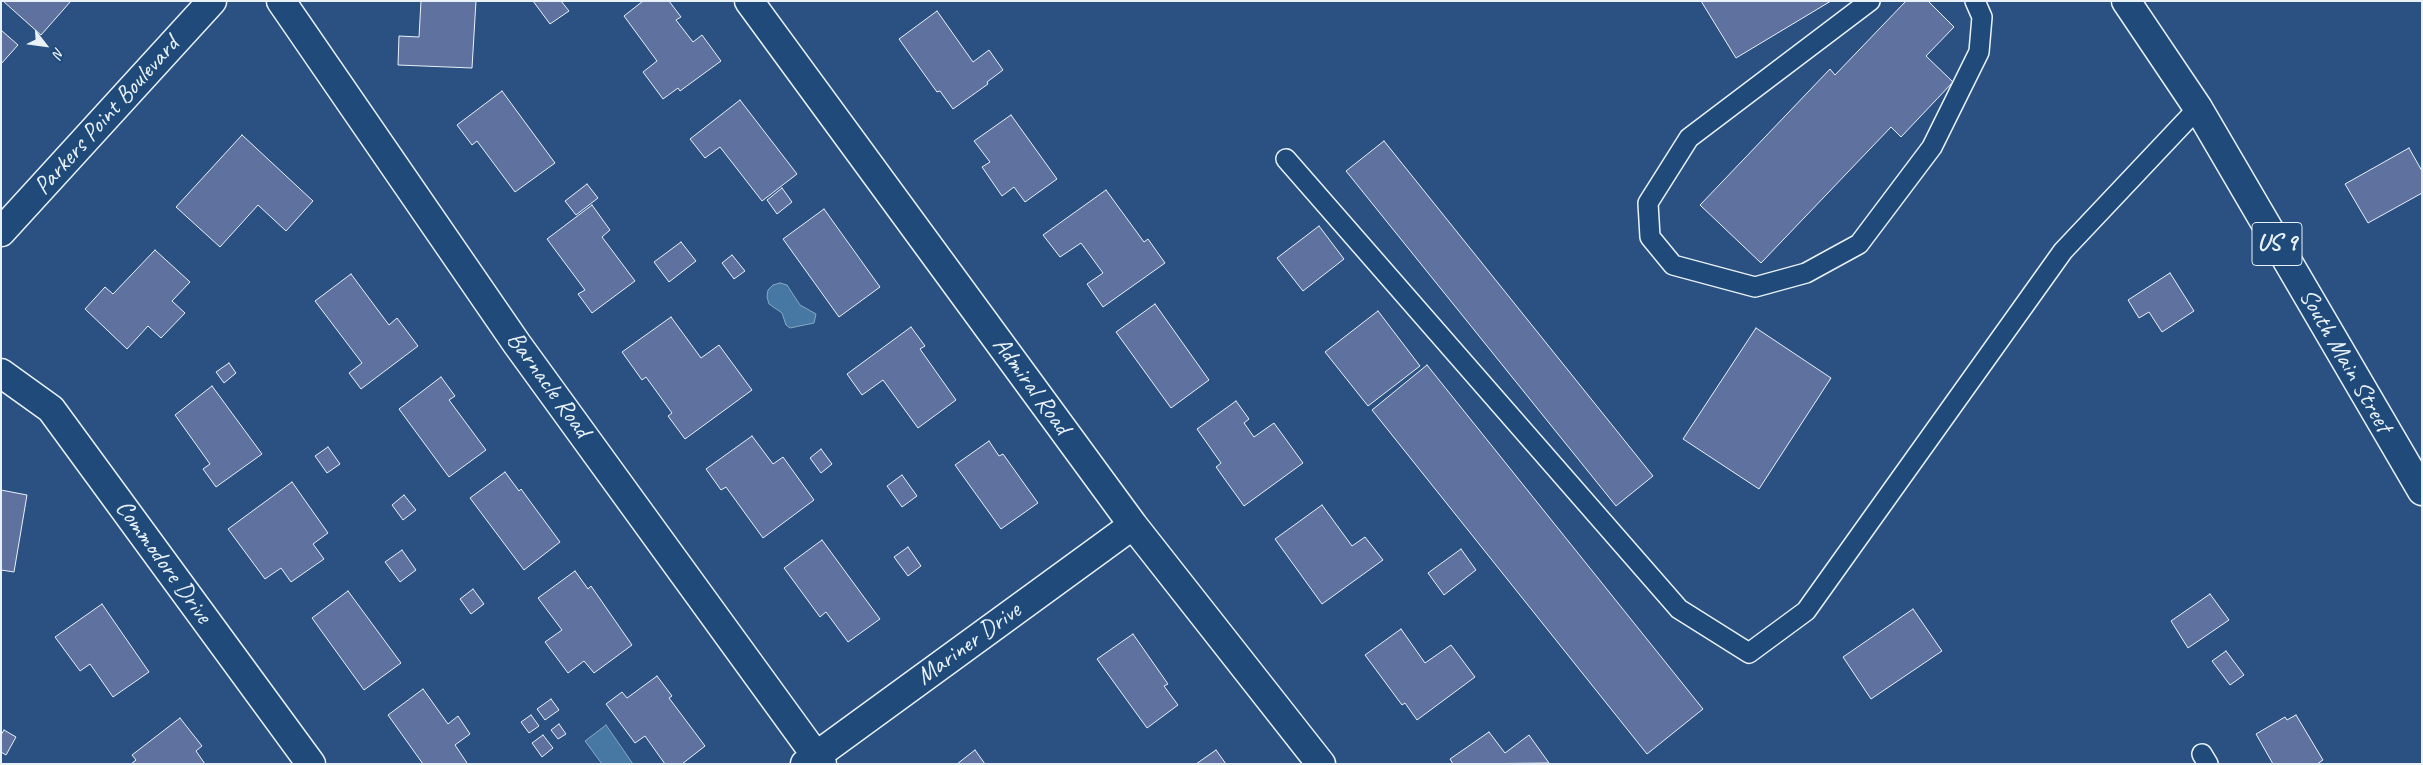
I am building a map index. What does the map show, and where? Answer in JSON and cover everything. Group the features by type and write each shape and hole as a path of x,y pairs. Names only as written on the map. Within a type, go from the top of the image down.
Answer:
{"main road":[{"name":"Parkers Point Boulevard","path":"1,232 212,1"},
{"name":"Barnacle Road","path":"281,1 517,344 814,761"},
{"name":"Admiral Road","path":"749,1 1133,525 1321,764"},
{"name":"South Main Street","path":"2126,1 2198,108 2422,491"},
{"name":"Commodore Drive","path":"1,373 51,410 311,764"},
{"name":"Mariner Drive","path":"814,761 1133,525"}],"lane":[{"path":"1870,1 1689,138 1648,203 1650,237 1674,265 1755,287 1806,273 1859,244 1932,147 1980,52 1982,17 1974,1"},
{"path":"1286,159 1678,609 1749,653 1806,611 2064,251 2198,108"}],"water":[{"path":"780,283 787,285 800,305 816,314 814,323 790,328 786,325 782,313 769,304 767,297 768,290 773,285"},
{"path":"606,725 633,764 602,764 585,741"}],"building":[{"path":"3,1 71,1 41,35"},
{"path":"421,1 476,1 472,68 398,65 399,36 419,37"},
{"path":"533,1 561,1 569,11 550,24"},
{"path":"643,1 669,1 681,17 676,20 693,42 702,35 721,61 680,91 678,88 663,99 643,72 657,61 624,16"},
{"path":"1701,1 1831,1 1736,58"},
{"path":"1906,1 1928,1 1954,27 1926,56 1953,82 1901,137 1891,127 1761,263 1700,205 1830,69 1835,75"},
{"path":"937,11 973,62 989,50 1003,70 987,82 988,84 953,109 940,91 937,92 899,39"},
{"path":"1,30 18,45 1,64"},
{"path":"502,91 555,163 515,192 477,141 472,145 457,125"},
{"path":"740,100 797,174 762,201 720,147 705,158 690,139"},
{"path":"1011,115 1057,179 1025,202 1014,187 1002,196 982,167 990,162 974,141"},
{"path":"242,135 313,201 286,231 258,205 220,247 176,207"},
{"path":"1384,141 1653,476 1616,506 1346,171"},
{"path":"2409,148 2422,171 2422,193 2368,223 2345,184"},
{"path":"587,184 598,198 576,215 565,201"},
{"path":"782,188 792,202 777,214 767,200"},
{"path":"1106,190 1144,242 1148,239 1165,263 1103,307 1087,284 1103,273 1081,243 1060,257 1043,235"},
{"path":"592,205 610,230 602,237 635,281 592,313 578,294 585,290 547,239"},
{"path":"824,209 880,287 839,317 783,239"},
{"path":"1319,226 1344,259 1303,291 1277,258"},
{"path":"681,242 696,261 669,282 654,262"},
{"path":"155,250 190,282 172,301 185,313 161,338 148,326 127,349 85,309 105,287 113,294"},
{"path":"732,255 745,271 734,279 722,263"},
{"path":"2170,273 2194,311 2162,332 2149,312 2139,318 2128,300"},
{"path":"351,274 389,325 397,318 418,346 361,389 349,373 362,363 315,301"},
{"path":"1155,304 1209,380 1171,408 1116,332"},
{"path":"1378,311 1420,366 1368,406 1325,352"},
{"path":"671,317 701,358 719,345 752,390 685,439 668,416 672,413 646,377 642,380 622,352"},
{"path":"911,327 925,346 920,349 956,400 918,428 883,380 862,395 847,374"},
{"path":"1756,328 1831,378 1759,489 1683,439"},
{"path":"229,363 236,373 224,383 216,372"},
{"path":"1427,365 1703,709 1647,754 1372,410"},
{"path":"441,377 455,396 449,400 486,450 449,477 399,409"},
{"path":"212,386 262,454 216,487 203,469 210,464 175,415"},
{"path":"1236,401 1249,419 1244,423 1254,437 1274,423 1303,463 1244,506 1216,467 1221,463 1197,429"},
{"path":"752,436 773,464 783,457 814,500 763,538 726,487 721,490 706,469"},
{"path":"989,441 999,456 1003,454 1038,503 1001,529 955,465"},
{"path":"328,447 340,464 327,473 315,456"},
{"path":"821,449 832,464 821,473 810,458"},
{"path":"505,472 519,491 521,489 560,542 524,570 470,498"},
{"path":"902,475 917,496 902,507 887,486"},
{"path":"292,482 328,533 313,544 324,559 291,582 281,568 265,579 228,529"},
{"path":"1,490 27,495 14,572 1,570"},
{"path":"404,495 416,510 403,520 392,505"},
{"path":"1322,505 1352,546 1365,537 1383,560 1322,604 1275,539"},
{"path":"822,540 880,619 848,642 826,612 820,617 784,568"},
{"path":"908,547 921,566 908,576 894,557"},
{"path":"1461,549 1476,570 1444,595 1428,573"},
{"path":"402,550 416,570 400,582 385,562"},
{"path":"575,571 588,589 591,586 632,645 594,673 584,661 568,673 545,642 562,630 538,598"},
{"path":"473,589 484,604 471,614 460,599"},
{"path":"348,591 401,663 364,690 312,618"},
{"path":"2210,594 2229,620 2188,648 2171,621"},
{"path":"102,604 149,672 113,697 90,664 80,671 55,637"},
{"path":"1913,609 1942,651 1871,699 1843,657"},
{"path":"1401,629 1425,663 1451,645 1475,677 1417,720 1405,703 1402,705 1365,655"},
{"path":"1133,634 1168,684 1164,686 1178,705 1147,728 1097,659"},
{"path":"2226,651 2244,675 2230,685 2212,661"},
{"path":"657,676 672,696 669,698 705,746 682,764 665,764 645,736 635,743 606,704 622,692 627,698"},
{"path":"423,689 448,724 458,716 470,734 455,745 466,764 423,764 388,715"},
{"path":"551,699 559,710 545,720 537,709"},
{"path":"531,715 539,726 529,733 521,722"},
{"path":"2296,715 2323,760 2317,764 2273,764 2256,734 2285,717 2287,720"},
{"path":"180,718 202,746 196,751 205,764 131,764 136,760 132,755"},
{"path":"559,724 566,734 558,739 551,730"},
{"path":"4,730 16,737 6,755 1,752 1,735"},
{"path":"1489,732 1505,753 1529,735 1549,763 1453,764 1450,759"},
{"path":"543,735 553,748 542,757 532,743"},
{"path":"975,750 985,764 957,764"},
{"path":"1216,750 1226,764 1196,764"}]}
